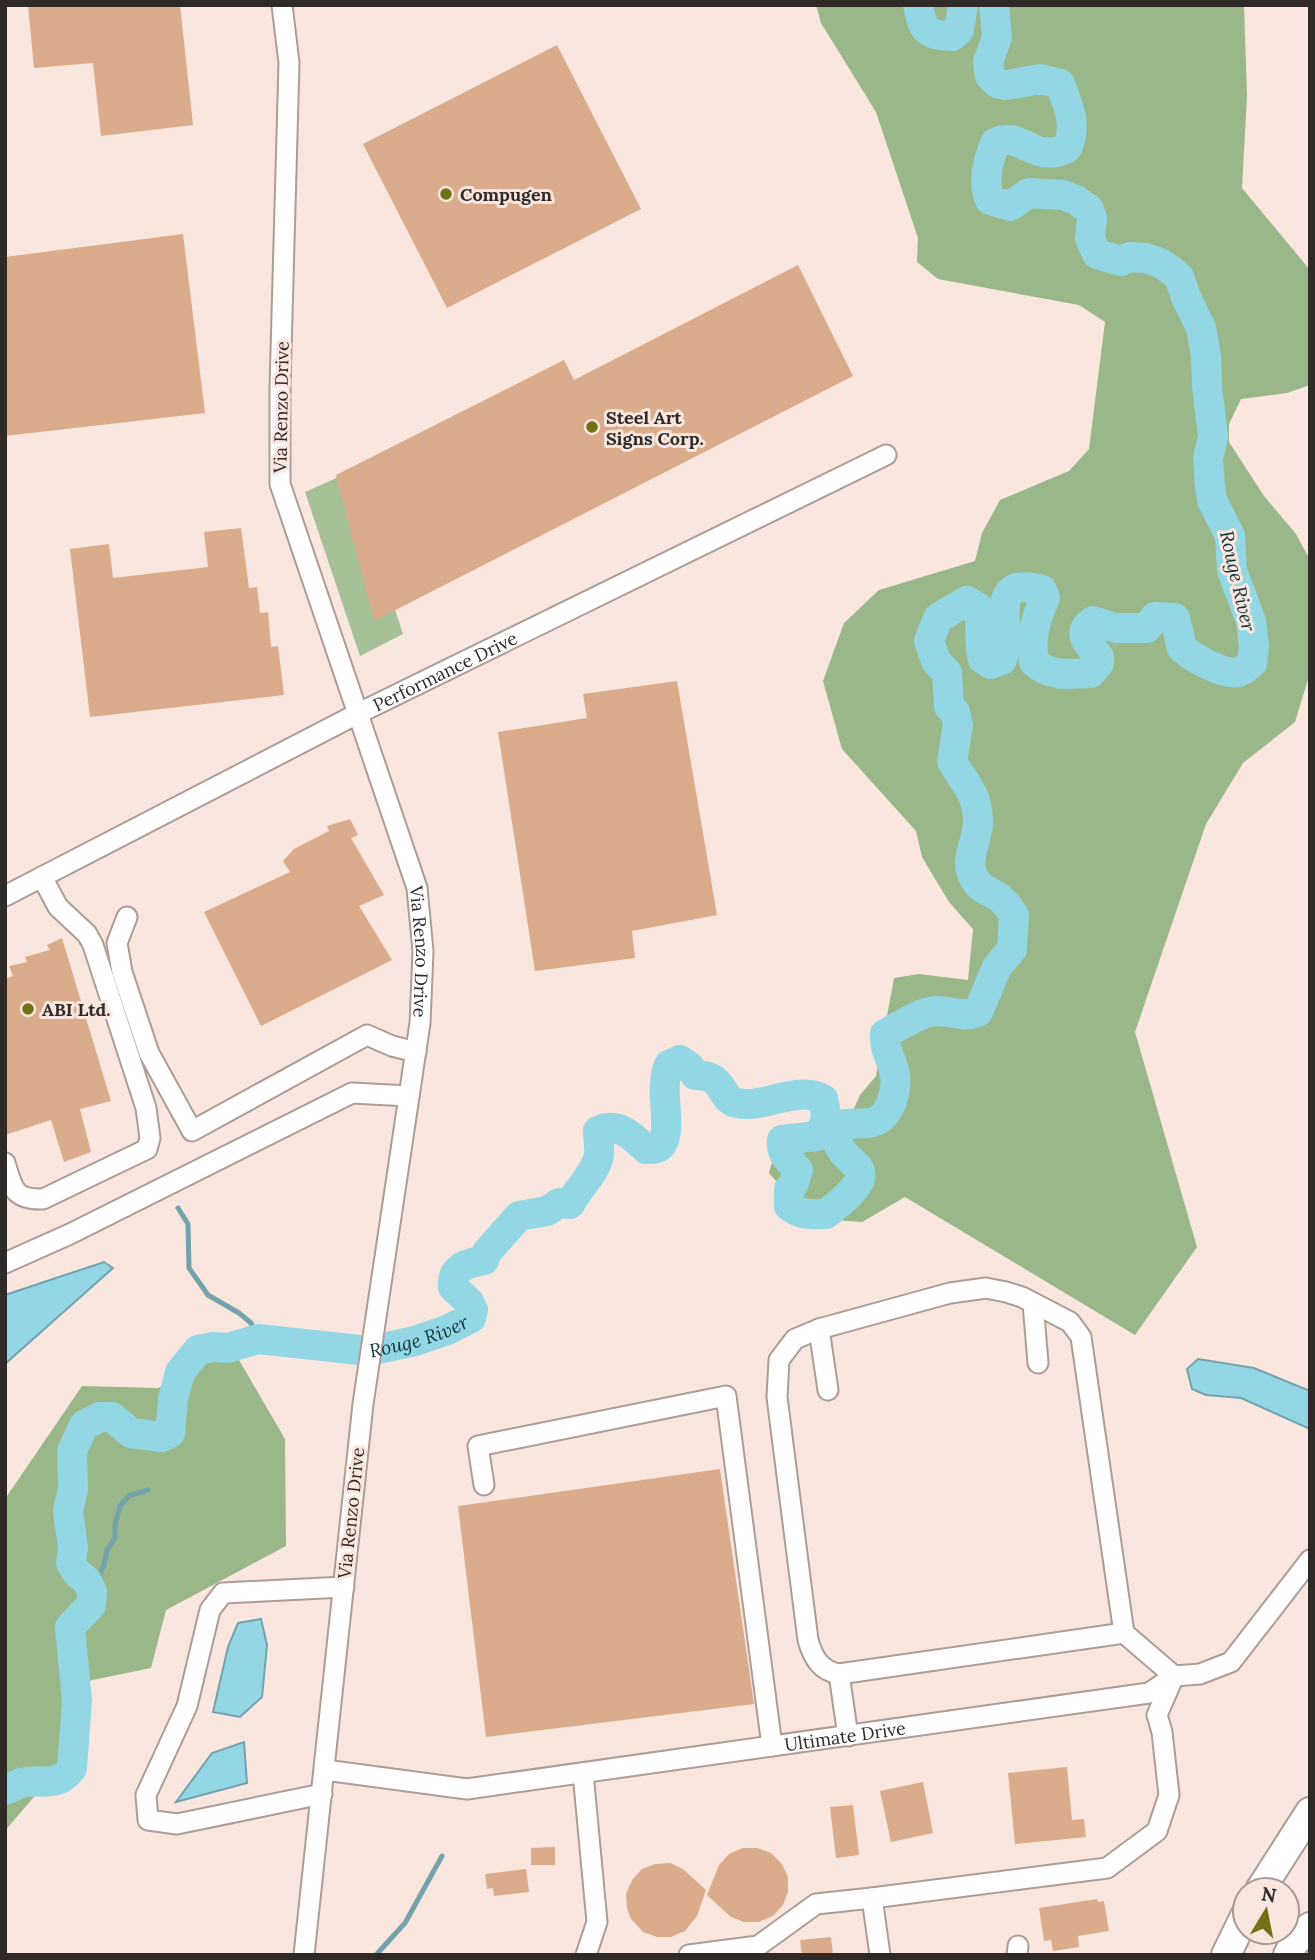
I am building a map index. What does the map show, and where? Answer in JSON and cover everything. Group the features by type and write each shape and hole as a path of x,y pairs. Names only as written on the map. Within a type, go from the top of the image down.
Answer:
{"highway":[{"path":"1269,1876 1310,1812"},
{"path":"1288,1955 1294,1943 1310,1927"}],"street":[{"name":"Via Renzo Drive","path":"282,5 289,63 280,484 417,888 422,951 420,1023 363,1404 304,1955"},
{"name":"Performance Drive","path":"5,896 357,714 886,455"},
{"path":"5,1163 13,1189 17,1193 30,1199 43,1199 147,1149 150,1138 146,1108 93,945 86,934 58,907 42,877"},
{"path":"127,917 117,943 122,972 149,1053 192,1131 367,1035 392,1046 416,1052"},
{"path":"5,1263 70,1234 352,1093 409,1096"},
{"path":"689,1955 758,1946 816,1904 1107,1868 1157,1831 1169,1795 1162,1732 1157,1716 1174,1676 1124,1633 1081,1337 1070,1322 1006,1292 986,1288 950,1293 819,1329 795,1339 779,1360 777,1397 808,1640 811,1653 820,1664 829,1672 839,1674 1124,1633"},
{"path":"1033,1303 1038,1363"},
{"path":"819,1329 828,1390"},
{"path":"484,1485 478,1446 726,1396 772,1746"},
{"name":"Ultimate Drive","path":"325,1770 467,1789 1149,1693 1174,1676 1200,1674 1231,1662 1310,1560"},
{"path":"322,1794 177,1824 148,1820 146,1794 187,1706 209,1610 223,1593 344,1587"},
{"path":"839,1674 848,1736"},
{"path":"583,1773 597,1922 586,1955"},
{"path":"872,1898 880,1955"}],"green space":[{"path":"816,5 1244,5 1247,95 1242,188 1310,270 1310,385 1287,393 1241,399 1229,424 1229,442 1264,496 1296,534 1310,560 1310,673 1295,722 1243,763 1206,824 1135,1032 1197,1247 1135,1335 905,1197 862,1222 808,1218 769,1173 778,1140 794,1132 826,1136 846,1127 860,1095 876,1076 894,978 919,974 968,980 973,929 949,902 922,857 916,831 842,749 823,681 844,623 879,590 975,561 982,533 1000,500 1069,471 1089,449 1105,322 1079,305 938,279 917,262 918,238 876,112 821,23"},
{"path":"350,472 403,634 360,656 305,492"},
{"path":"232,1348 285,1439 286,1546 166,1610 151,1668 73,1684 71,1730 65,1761 8,1827 5,1834 5,1499 82,1386 158,1388"}],"water":[{"path":"104,1262 113,1268 5,1364 5,1295"},
{"path":"1198,1359 1254,1368 1310,1391 1310,1429 1241,1398 1206,1395 1192,1389 1187,1369"},
{"path":"261,1619 267,1645 262,1697 240,1717 213,1712 228,1647 238,1623"},
{"path":"244,1742 247,1783 176,1802 212,1753"}],"building":[{"path":"28,5 180,5 193,125 101,136 93,63 34,68"},
{"path":"557,45 641,209 447,308 363,144"},
{"path":"183,234 205,413 5,436 5,257"},
{"name":"Steel Art Signs Corp.","path":"798,265 853,376 374,621 336,475 564,360 574,380"},
{"path":"241,528 249,588 257,587 260,613 268,612 271,647 278,646 284,695 90,717 70,549 109,544 113,578 208,567 204,532"},
{"path":"677,681 717,915 632,931 635,958 535,971 498,732 587,718 583,694"},
{"path":"350,819 358,835 351,838 384,895 359,906 392,960 261,1026 204,912 290,872 283,861 294,849 329,831 327,826"},
{"path":"62,938 111,1101 80,1109 91,1152 64,1162 51,1120 5,1135 5,979 13,976 9,966 27,962 25,957 50,950 47,945"},
{"path":"720,1469 754,1704 486,1737 458,1506"},
{"path":"1067,1767 1072,1820 1084,1819 1086,1837 1015,1844 1008,1773"},
{"path":"923,1782 933,1833 891,1842 880,1791"},
{"path":"853,1805 859,1855 836,1858 830,1807"},
{"path":"555,1847 555,1865 531,1865 531,1848"},
{"path":"743,1848 757,1848 771,1853 782,1864 788,1877 788,1892 783,1905 773,1916 759,1922 744,1922 731,1917 707,1895 719,1865 729,1854"},
{"path":"670,1863 683,1869 706,1890 697,1916 685,1931 671,1937 657,1937 643,1932 631,1919 626,1894 632,1880 642,1869 655,1864"},
{"path":"526,1869 529,1892 494,1896 493,1888 487,1889 485,1874"},
{"path":"1097,1899 1098,1902 1104,1901 1109,1931 1078,1936 1079,1947 1053,1951 1051,1940 1044,1941 1039,1908"},
{"path":"831,1937 833,1955 802,1955 800,1940"}],"waterway":[{"name":"Rouge River","path":"918,5 927,30 952,36 959,30 963,5"},
{"name":"Rouge River","path":"5,1790 21,1783 54,1781 72,1768 77,1701 70,1627 91,1605 92,1592 87,1581 77,1573 71,1563 73,1547 68,1511 73,1489 72,1451 84,1425 100,1417 112,1417 131,1433 162,1437 170,1433 173,1399 180,1372 198,1350 228,1348 258,1339 369,1351 415,1341 471,1318 473,1310 469,1302 453,1287 458,1270 484,1260 487,1252 519,1216 547,1211 559,1203 570,1204 597,1162 598,1131 605,1128 619,1129 646,1149 660,1146 666,1128 666,1075 669,1065 680,1060 690,1067 695,1075 713,1079 727,1097 737,1103 758,1103 802,1095 823,1099 825,1118 817,1136 782,1140 784,1153 798,1170 789,1189 789,1206 793,1209 802,1213 826,1214 855,1187 860,1178 859,1169 839,1146 837,1126 876,1121 890,1106 895,1077 885,1034 925,1013 978,1012 997,967 1012,949 1014,915 1000,898 978,884 970,868 978,827 977,810 972,795 952,761 958,725 955,712 949,706 947,673 936,661 929,641 938,618 967,601 979,608 983,659 991,664 1002,660 1004,652 1007,597 1011,591 1028,587 1042,590 1045,598 1036,622 1033,645 1034,662 1047,670 1061,674 1091,673 1099,663 1099,657 1088,643 1085,630 1093,621 1116,628 1147,628 1155,617 1175,618 1182,648 1208,665 1238,672 1252,663 1254,646 1251,621 1232,571 1230,536 1212,500 1210,487 1208,458 1213,437 1201,328 1179,277 1160,263 1146,258 1130,257 1121,261 1097,254 1090,239 1092,218 1089,209 1076,200 1063,195 1029,193 1010,206 990,200 986,179 995,143 1013,141 1045,153 1055,152 1067,148 1072,131 1071,115 1060,84 1041,79 1006,85 997,83 990,76 988,62 997,37 994,5"},
{"path":"178,1208 188,1224 189,1268 208,1295 251,1323 258,1339"},
{"path":"92,1592 104,1565 107,1550 115,1538 115,1524 120,1506 129,1496 148,1490"},
{"path":"376,1955 405,1923 442,1856"}],"place":[{"name":"Compugen","path":"446,194"},
{"name":"Steel Art Signs Corp.","path":"592,427"},
{"name":"ABI Ltd.","path":"28,1009"}]}
